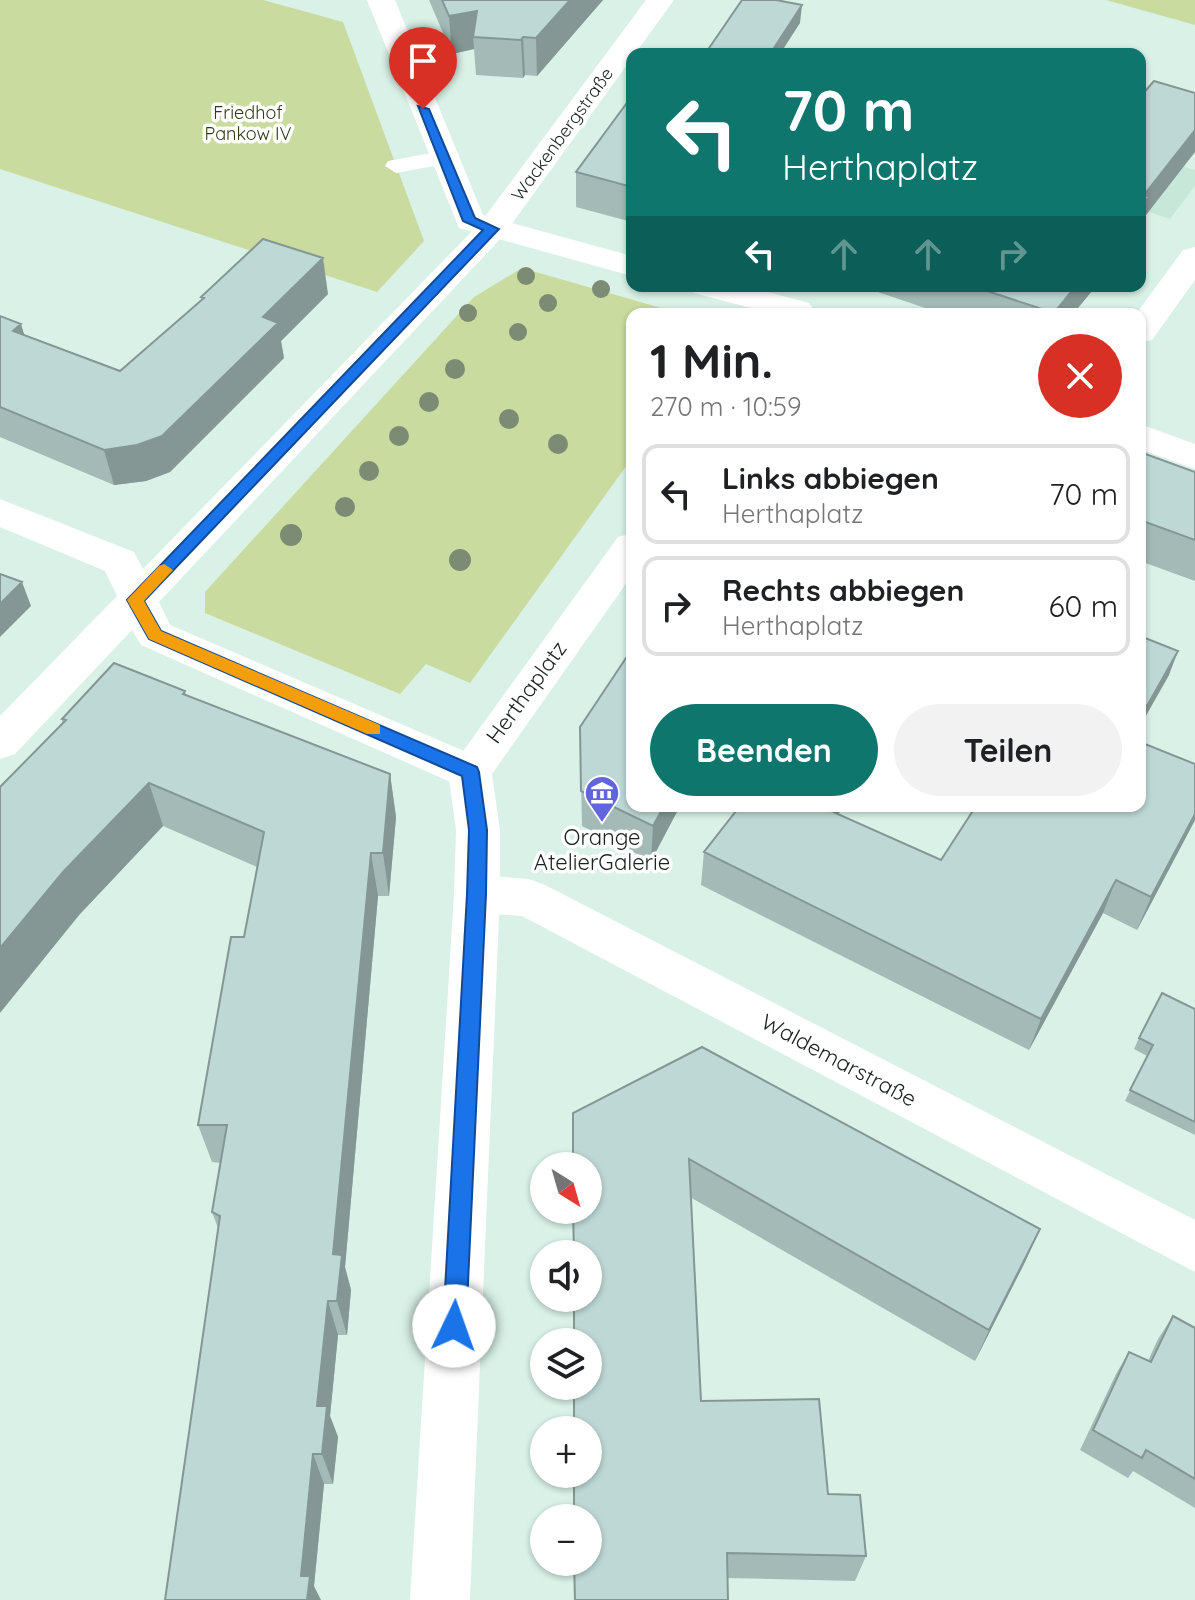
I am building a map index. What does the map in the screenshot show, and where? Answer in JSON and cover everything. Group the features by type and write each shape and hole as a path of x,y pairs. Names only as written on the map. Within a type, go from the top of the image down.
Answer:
{"street":[{"path":"381,0 442,158 470,221 626,264"},
{"name":"Wackenbergstraße","path":"492,229 660,0"},
{"path":"0,743 492,229"},
{"path":"1146,325 1195,257"},
{"path":"727,292 783,308"},
{"path":"1146,438 1195,457"},
{"path":"0,512 120,562 155,635 470,772 478,830 477,894 440,1600"},
{"name":"Herthaplatz","path":"470,772 626,554"},
{"name":"Waldemarstraße","path":"477,894 529,898 1195,1247"}],"lane":[{"path":"396,166 442,158"}],"shaded area":[{"path":"1146,155 1195,170 1195,186 1170,219 1146,211"}],"green space":[{"name":"Friedhof Pankow IV","path":"0,0 263,0 343,22 424,241 377,292 0,169"},
{"path":"1106,0 1195,0 1195,25"},
{"path":"522,268 661,308 626,308 626,466 470,683 426,664 400,694 205,613 205,592 474,297"}],"building":[{"path":"442,0 570,0 536,38 523,37 521,40 473,37 477,11 449,16"},
{"path":"742,0 776,0 802,5 774,48 709,48"},
{"path":"1154,81 1195,93 1195,130 1146,192 1146,90"},
{"path":"626,104 626,185 576,172"},
{"path":"263,239 323,258 263,317 278,323 162,436 137,445 104,450 0,407 0,316 21,324 13,331 120,371 204,298 201,297"},
{"path":"990,292 1071,292 1058,308 1039,308"},
{"path":"1146,454 1195,472 1195,540 1146,522"},
{"path":"0,574 22,582 0,604"},
{"path":"1146,638 1178,651 1146,706"},
{"path":"626,658 626,812 661,812 653,826 581,791 580,727"},
{"path":"114,663 185,691 183,694 390,774 383,853 371,853 333,1254 342,1255 337,1301 328,1301 317,1406 327,1406 322,1454 313,1454 301,1576 310,1576 307,1600 165,1600 220,1216 212,1212 227,1125 198,1125 231,937 244,937 264,832 149,783 63,872 0,948 0,787 66,720 62,719"},
{"path":"1146,744 1195,764 1195,814 1151,897 1116,880 1041,1019 704,852 735,812 833,812 941,860 972,812 1146,812"},
{"path":"1162,993 1195,1009 1195,1122 1130,1090 1153,1045 1139,1038"},
{"path":"702,1047 1040,1229 989,1330 689,1159 701,1401 819,1399 828,1494 860,1495 866,1556 727,1553 728,1600 575,1600 574,1576 602,1576 602,1504 574,1504 574,1488 602,1488 602,1416 574,1416 574,1400 602,1400 602,1328 574,1328 574,1312 602,1312 602,1240 574,1240 573,1224 602,1224 602,1152 573,1152 573,1113"},
{"path":"1173,1316 1195,1328 1195,1479 1146,1450 1142,1458 1093,1430 1129,1352 1151,1362"}],"slow traffic":[{"path":"164,570 136,600 155,635 374,730"}],"place":[{"name":"Orange AtelierGalerie","path":"602,824"}],"route":[{"path":"423,109 470,221 492,229 136,600 155,635 470,772 477,807 477,894 454,1326"}]}
